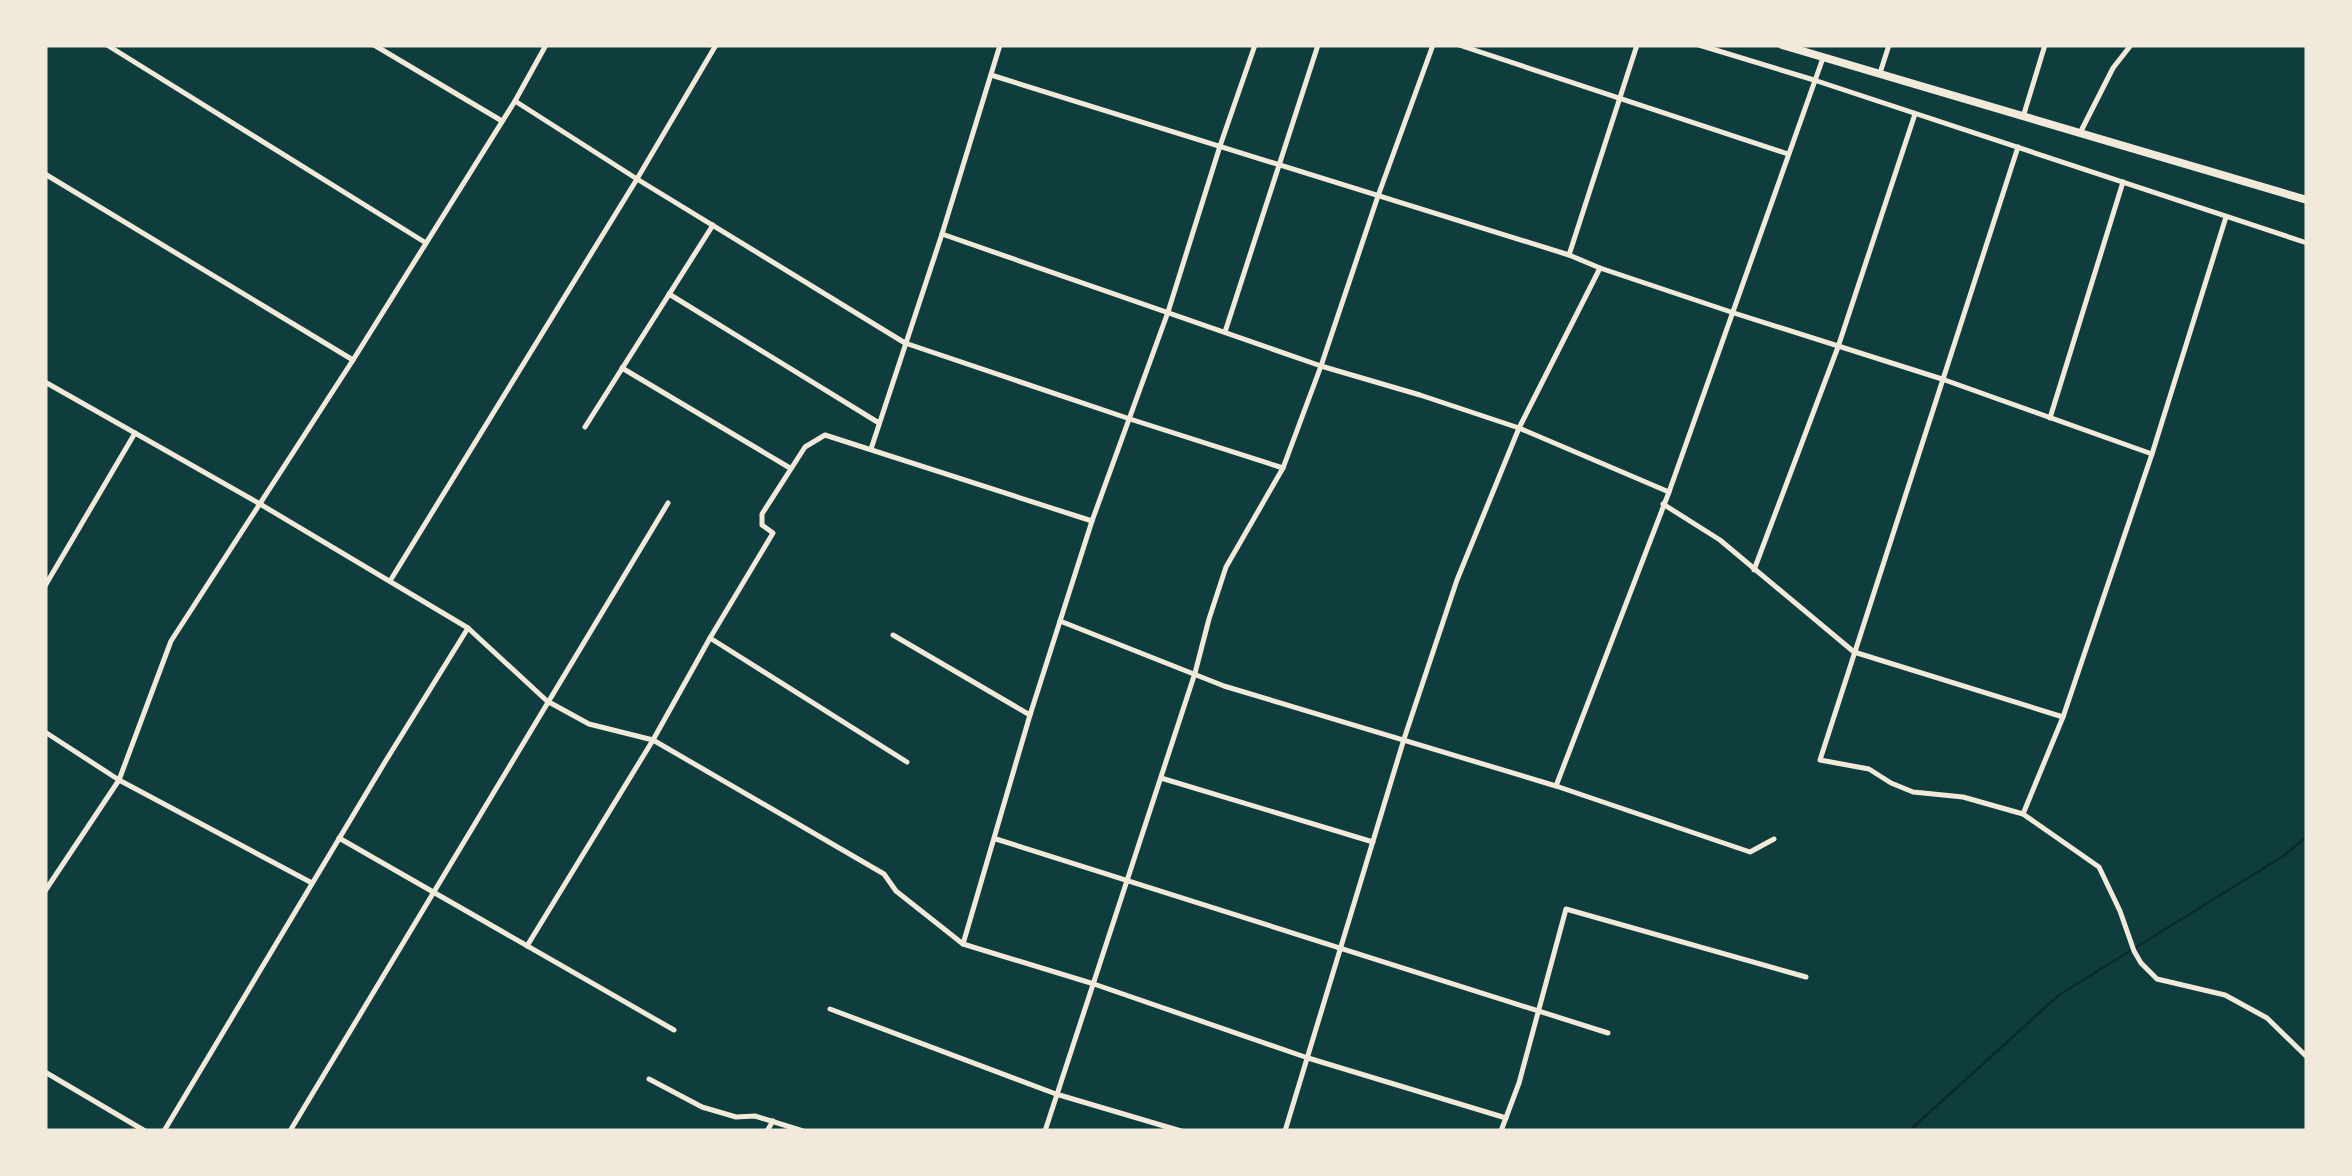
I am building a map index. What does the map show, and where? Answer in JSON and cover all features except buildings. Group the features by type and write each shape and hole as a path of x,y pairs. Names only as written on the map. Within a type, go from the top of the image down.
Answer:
{"main road":[{"path":"1782,45 2307,200"}],"street":[{"path":"107,45 426,243"},
{"path":"374,45 502,122"},
{"path":"45,891 119,780 171,641 426,243 546,45"},
{"path":"390,582 716,45"},
{"path":"871,449 1000,45"},
{"path":"963,944 1030,714 1092,521 1168,312 1255,45"},
{"path":"1226,332 1318,45"},
{"path":"1045,1131 1226,567 1283,468 1433,45"},
{"path":"1459,45 1789,154"},
{"path":"1569,255 1637,45"},
{"path":"1699,45 2307,243"},
{"path":"1880,72 1889,45"},
{"path":"2023,117 2046,45"},
{"path":"2079,134 2113,68 2130,45"},
{"path":"1556,786 1669,492 1823,58"},
{"path":"991,75 1569,255 1734,313 1942,378 2152,454"},
{"path":"515,100 905,343 1283,468"},
{"path":"1754,570 1838,347 1915,114"},
{"path":"2018,146 1820,760 1869,769 1913,792 1963,797 2023,814 2100,867 2134,952 2157,979 2225,995 2267,1018 2307,1057"},
{"path":"45,174 352,360"},
{"path":"2050,418 2123,182"},
{"path":"2023,814 2063,717 2226,218"},
{"path":"585,427 713,225"},
{"path":"942,234 1321,366 1519,428 1669,492"},
{"path":"1285,1131 1404,739 1457,580 1519,428 1600,268"},
{"path":"669,294 879,423"},
{"path":"622,368 790,468"},
{"path":"45,382 468,628 547,701 589,724 653,740 884,874 896,891 963,944 1094,984 1308,1058 1506,1118"},
{"path":"45,586 136,433"},
{"path":"528,946 773,533 762,525 762,514 805,447 825,435 1092,521"},
{"path":"290,1131 668,503"},
{"path":"1663,504 1720,540 1854,652 2063,717"},
{"path":"1060,621 1224,686 1556,786 1750,852 1774,839"},
{"path":"164,1131 468,628"},
{"path":"893,635 1030,714"},
{"path":"710,638 907,762"},
{"path":"45,732 119,780 312,883"},
{"path":"1161,778 1373,842"},
{"path":"339,838 674,1030"},
{"path":"996,838 1608,1032"},
{"path":"1501,1131 1519,1084 1566,909 1806,978"},
{"path":"830,1009 1056,1094 1181,1131"},
{"path":"45,1072 144,1131"},
{"path":"649,1079 702,1107 736,1117 754,1116 802,1131"},
{"path":"766,1131 773,1121"}],"waterway":[{"path":"1909,1131 2059,995 2285,855 2307,836"}]}
